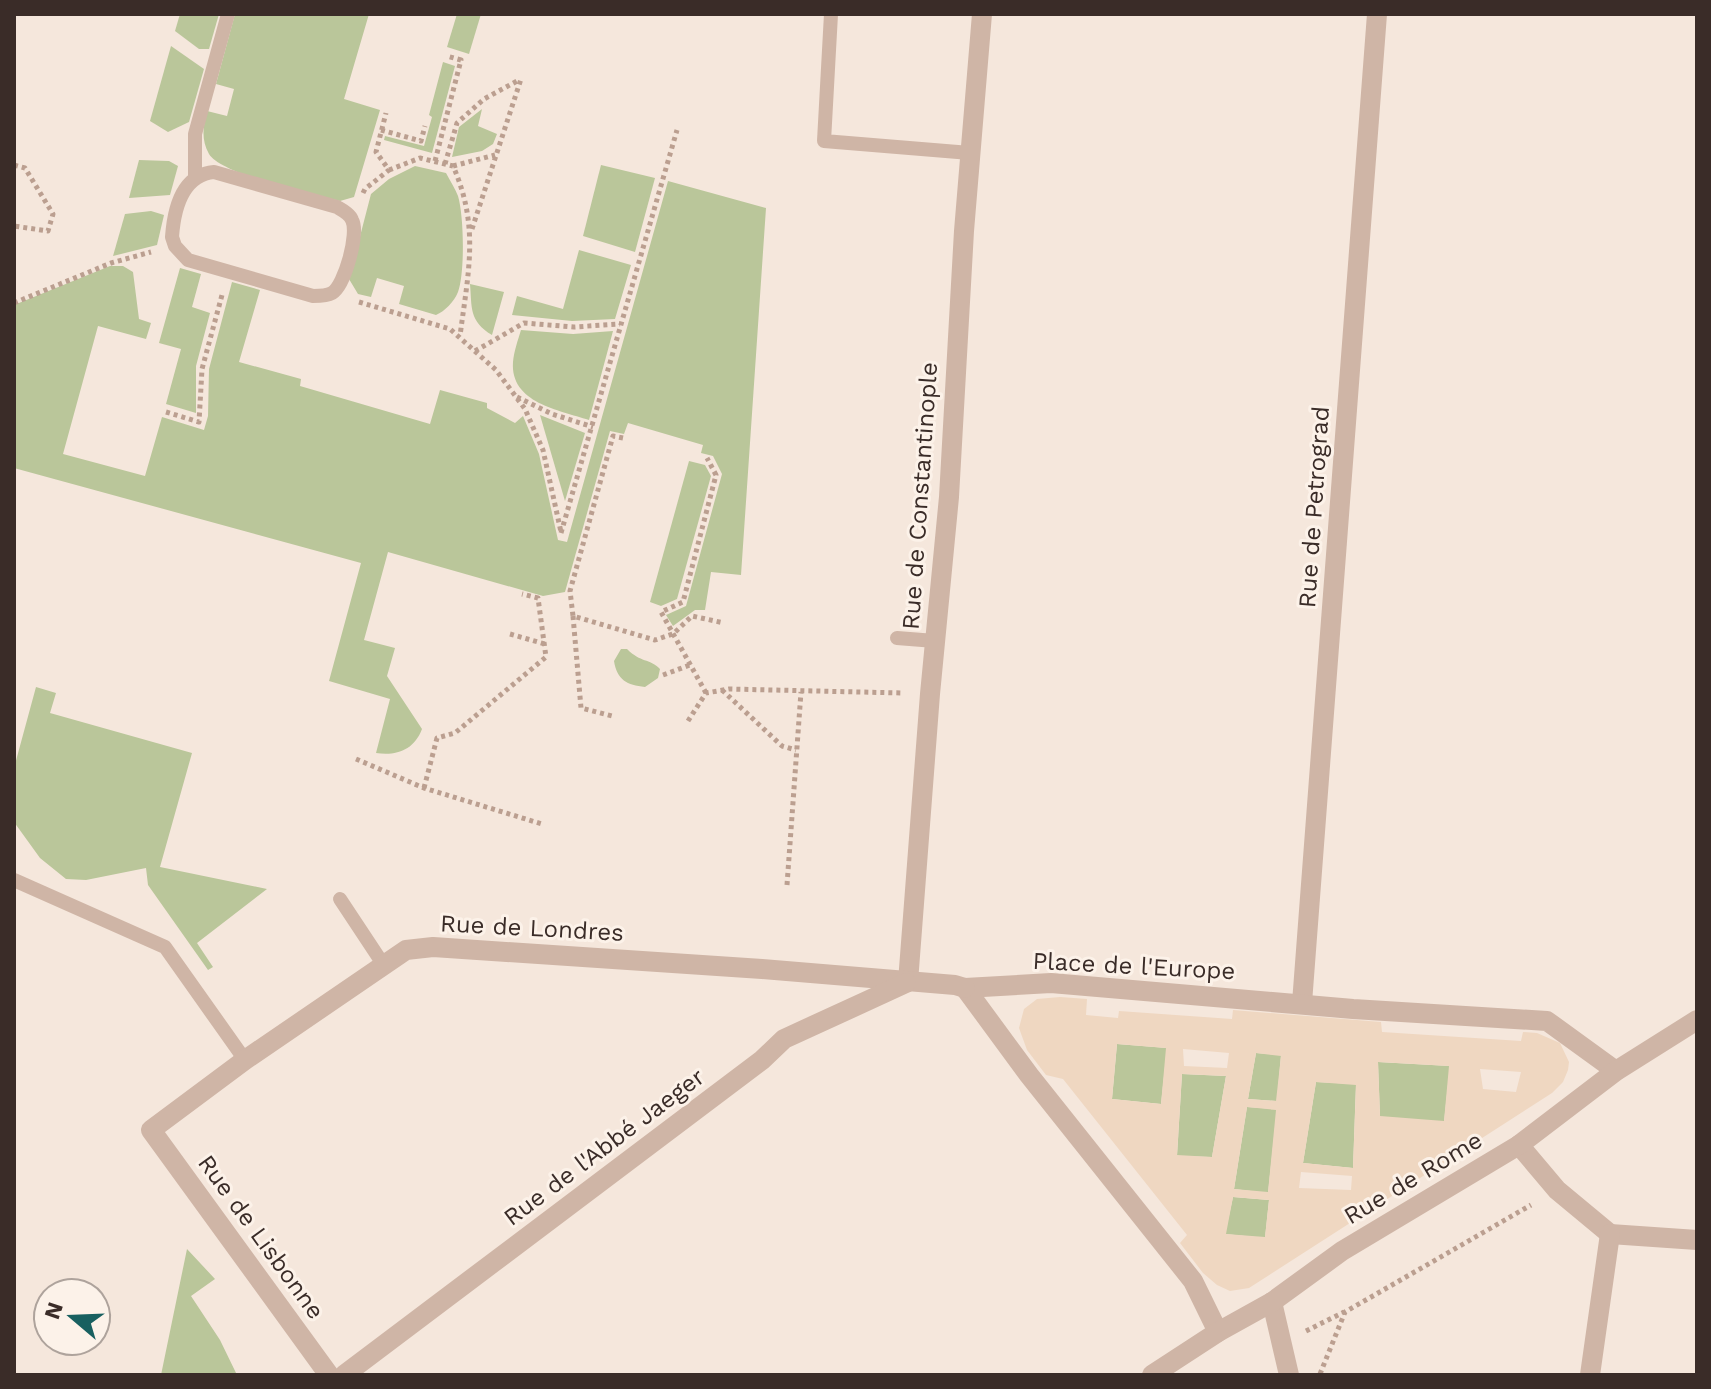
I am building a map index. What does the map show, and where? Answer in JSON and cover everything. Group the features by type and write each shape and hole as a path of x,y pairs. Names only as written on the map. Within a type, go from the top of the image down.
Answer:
{"street":[{"name":"Rue de Constantinople","path":"908,982 949,497 970,153 982,14"},
{"name":"Rue de Petrograd","path":"1302,1003 1377,14"},
{"name":"Rue de Londres","path":"151,1130 245,1060 406,950 433,947 762,969 965,988"},
{"name":"Rue de l'Abbé Jaeger","path":"344,1375 762,1060 784,1039 908,982"},
{"name":"Place de l'Europe","path":"965,988 1051,983 1547,1021 1616,1071"},
{"path":"965,988 1029,1075 1193,1281 1218,1332"},
{"name":"Rue de Rome","path":"1152,1375 1218,1332 1272,1302 1342,1251 1519,1145 1616,1071 1696,1018"},
{"name":"Rue de Lisbonne","path":"151,1130 329,1375"},
{"path":"1519,1145 1557,1190 1610,1234 1697,1240"},
{"path":"1590,1375 1610,1234"},
{"path":"1272,1302 1289,1375"}],"lane":[{"path":"195,177 195,134 228,14"},
{"path":"831,14 824,141 970,153"},
{"path":"214,172 337,207 353,220 354,242 343,279 331,294 313,296 188,260 175,246 172,237 182,193 195,177 214,172"},
{"path":"897,638 935,641"},
{"path":"14,880 165,947 245,1060"},
{"path":"340,899 383,964"}],"path":[{"path":"435,161 461,60 447,56"},
{"path":"445,164 457,123 484,99 521,79 471,230 460,337"},
{"path":"386,113 376,152 389,170"},
{"path":"381,130 421,141 425,126"},
{"path":"331,294 450,329 496,370 525,409 543,450 561,533 677,130"},
{"path":"353,220 365,189 389,170 420,158 453,166 495,154"},
{"path":"14,165 25,168 53,214 48,231 14,226"},
{"path":"453,166 463,189 471,230"},
{"path":"14,303 111,263 175,246"},
{"path":"166,412 199,422 202,369 228,271"},
{"path":"475,351 524,323 574,327 620,324"},
{"path":"516,397 552,414 593,427"},
{"path":"612,716 581,708 570,591 613,436 623,438"},
{"path":"706,693 661,612 683,602 716,475 707,458"},
{"path":"424,788 437,738 455,733 546,657 538,598 522,594"},
{"path":"573,616 655,640 673,634 692,616 724,623"},
{"path":"510,634 545,644"},
{"path":"663,675 690,665"},
{"path":"722,690 782,746 796,750"},
{"path":"688,721 706,693 722,690 901,694"},
{"path":"787,885 801,692"},
{"path":"356,759 424,788 542,824"},
{"path":"1297,1335 1345,1312 1557,1190"},
{"path":"1319,1375 1345,1312"}],"green space":[{"path":"180,14 219,14 209,49 199,49 175,31"},
{"path":"235,14 369,14 344,99 380,110 354,197 340,201 269,183 231,169 209,154 204,133 207,111 227,116 234,89 216,84"},
{"path":"457,14 481,14 469,54 447,47"},
{"path":"171,46 204,69 189,122 168,132 150,121"},
{"path":"443,62 455,66 432,153 384,140 385,136 424,146"},
{"path":"482,109 478,126 497,134 493,144 482,151 452,157 459,127"},
{"path":"139,160 169,161 178,166 170,195 129,198"},
{"path":"601,165 655,178 635,252 583,236"},
{"path":"415,166 446,173 457,193 462,217 462,272 458,292 452,303 436,315 399,304 404,286 377,278 371,297 358,294 349,279 371,194 389,179"},
{"path":"668,181 766,208 741,575 711,572 705,610 695,610 673,626 666,615 686,606 722,474 713,456 701,453 703,445 628,423 624,434 610,431 565,592 543,596 388,552 364,640 395,648 387,676 422,729 404,750 376,753 390,699 329,681 361,563 14,468 14,305 110,266 123,266 133,272 139,319 151,323 146,339 98,326 63,454 145,476 162,417 204,430 208,416 209,369 232,282 260,290 239,362 301,379 300,386 430,424 440,390 487,403 487,408 515,423 523,416 539,454 558,540 567,542"},
{"path":"151,211 164,215 157,245 113,256 125,214"},
{"path":"579,250 631,265 615,319 572,321 512,315 517,296 563,309"},
{"path":"180,268 201,274 192,307 210,313 196,366 196,413 166,404 181,349 159,343"},
{"path":"470,284 504,292 492,335 475,319"},
{"path":"521,330 573,334 613,331 589,420 539,403 519,387 513,362"},
{"path":"540,415 585,433 565,501"},
{"path":"689,461 705,465 711,476 677,599 661,606 650,602"},
{"path":"621,649 627,649 660,669 658,678 645,687 624,680 614,661"},
{"path":"36,687 56,693 50,713 192,753 160,867 267,889 197,943 213,967 208,970 148,885 146,868 86,880 66,879 40,858 14,822 14,768"},
{"path":"1117,1044 1167,1048 1161,1104 1112,1099"},
{"path":"1256,1053 1281,1055 1277,1101 1248,1099"},
{"path":"1378,1062 1450,1066 1444,1122 1380,1117"},
{"path":"1182,1074 1226,1076 1212,1157 1177,1156"},
{"path":"1316,1082 1356,1084 1353,1168 1303,1163"},
{"path":"1247,1107 1277,1109 1268,1193 1234,1189"},
{"path":"1233,1197 1269,1200 1265,1238 1225,1234"},
{"path":"187,1249 215,1279 191,1296 220,1340 237,1375 161,1375"}],"shaded area":[{"path":"1037,999 1087,999 1086,1015 1118,1018 1119,1011 1232,1019 1233,1010 1381,1022 1382,1032 1521,1041 1523,1032 1537,1033 1560,1043 1569,1062 1568,1070 1563,1082 1552,1093 1249,1288 1230,1291 1203,1273 1180,1243 1187,1235 1063,1079 1046,1075 1027,1050 1019,1028 1024,1009","holes":["1117,1044 1166,1048 1161,1104 1112,1099","1183,1049 1229,1053 1227,1068 1184,1066","1256,1053 1281,1056 1276,1101 1248,1099","1378,1062 1449,1066 1444,1121 1380,1116","1480,1069 1521,1072 1516,1092 1483,1089","1182,1074 1226,1076 1212,1157 1177,1155","1316,1082 1356,1085 1353,1168 1303,1163","1247,1107 1276,1110 1268,1192 1234,1189","1301,1172 1352,1176 1351,1190 1299,1188","1233,1197 1269,1200 1265,1237 1226,1234"]}]}
